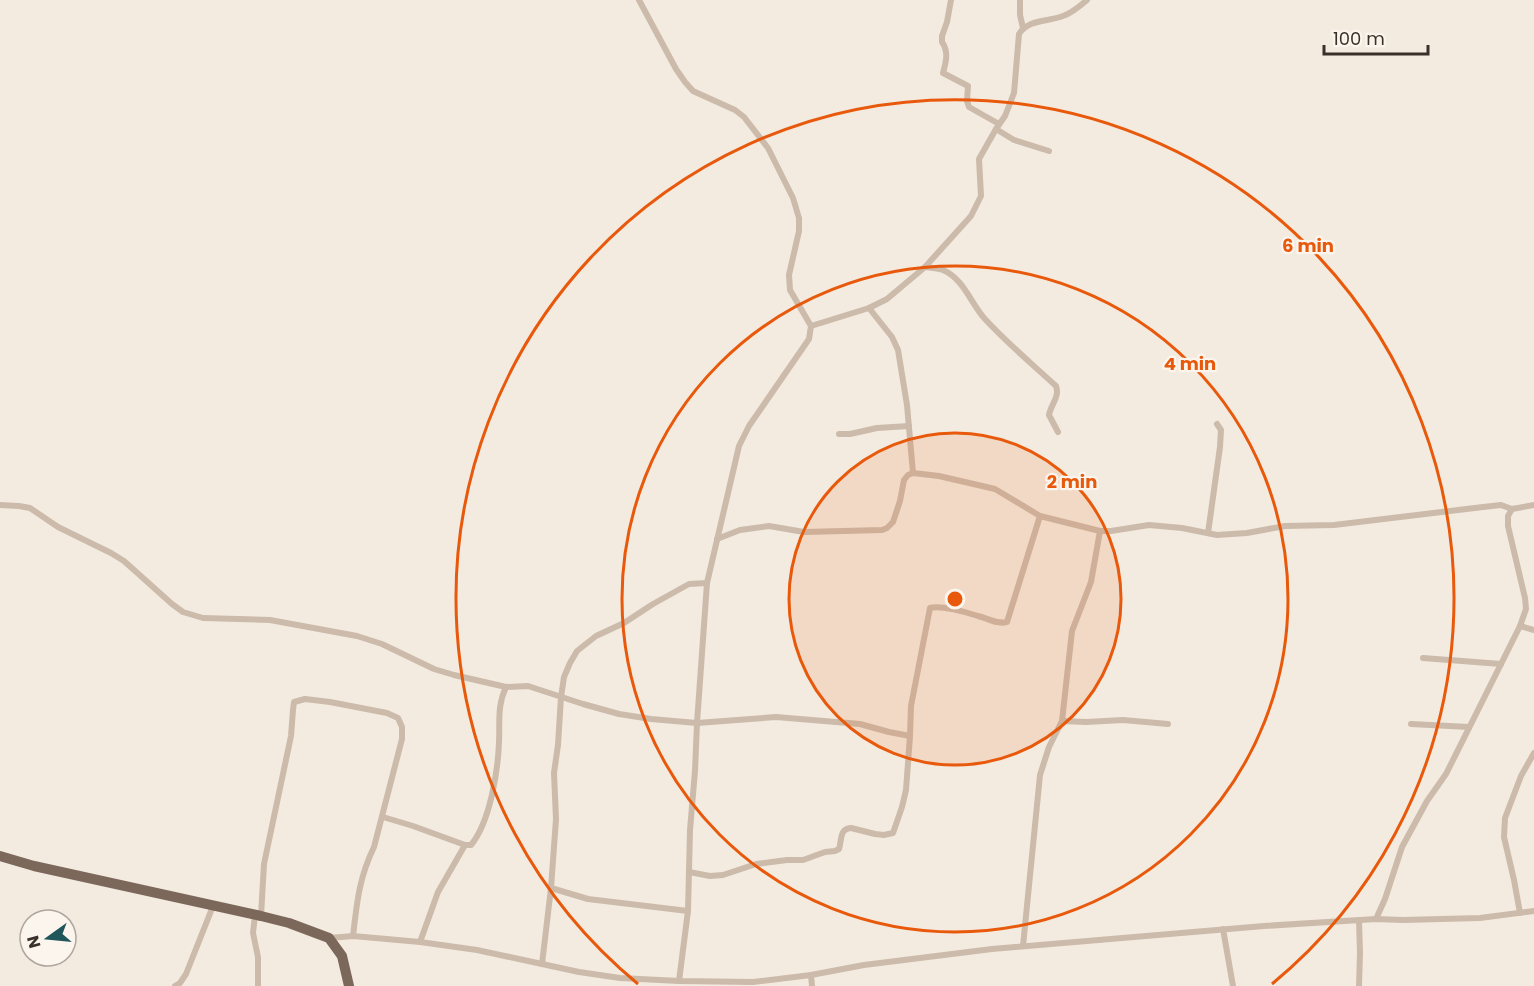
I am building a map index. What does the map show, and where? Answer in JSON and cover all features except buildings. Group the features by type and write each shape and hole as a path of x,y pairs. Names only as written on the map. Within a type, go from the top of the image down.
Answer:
{"main road":[{"path":"0,856 45,869 289,923 329,938 342,957 349,986"}],"street":[{"path":"639,0 685,82 693,91 735,110 744,117 768,148 793,198 799,218 799,231 789,275 790,290 812,326 809,339 749,426 739,446 707,583 697,723 696,771 690,830 688,911 679,981"},
{"path":"951,0 942,36 942,42 946,48 942,73 968,86 969,107 998,126 1014,140 1048,151"},
{"path":"1020,0 1023,28"},
{"path":"812,326 869,308 887,299 925,267 970,216 981,195 980,159 1005,116 1014,93 1019,34 1023,28 1035,22 1060,18 1087,0"},
{"path":"925,267 943,270 952,277 963,287 984,318 1029,363 1056,386 1057,395 1049,415 1058,432"},
{"path":"869,308 892,337 898,350 906,395 913,473"},
{"path":"1208,533 1220,447 1221,430 1217,424"},
{"path":"839,434 909,426"},
{"path":"717,539 740,530 769,526 804,531 882,530 893,522 904,480 913,473 939,476 995,489 1040,516 1100,531 1149,525 1182,528 1217,535 1286,526 1334,525 1501,505 1512,508 1534,505"},
{"path":"0,505 30,508 58,527 111,553 124,561 183,612 203,618 270,620 357,636 382,644 434,669 454,675 506,687 528,686 620,714 697,723 776,717 860,724 910,736"},
{"path":"1376,919 1402,847 1427,801 1446,774 1520,626 1526,609 1508,526 1508,516 1512,508"},
{"path":"689,872 723,876 756,864 803,860 839,849 842,832 847,828 884,835 893,833 906,790 911,706 930,608 939,607 974,614 1000,623 1006,622 1040,516"},
{"path":"1023,946 1040,775 1049,747 1062,721 1072,632 1091,582 1100,531"},
{"path":"542,964 556,819 554,773 561,697 564,677 570,663 577,651 596,636 624,623 689,584 707,583"},
{"path":"1520,626 1534,630"},
{"path":"1423,658 1501,664"},
{"path":"382,817 465,845 471,845 476,839 491,798 498,753 498,709 506,687"},
{"path":"258,986 258,957 253,933 258,915 264,864 291,736 292,710 294,702 305,699 378,711 398,718 402,727 402,740 374,848 361,878 353,936"},
{"path":"1062,721 1123,720 1168,724"},
{"path":"1411,724 1469,727"},
{"path":"1520,913 1504,837 1506,818 1521,776 1534,753"},
{"path":"420,942 438,892 465,845"},
{"path":"551,888 588,899 688,911"},
{"path":"175,986 186,974 213,906"},
{"path":"329,938 353,936 420,942 477,950 579,972 620,978 753,984 864,965 1023,946 1359,920 1480,918 1534,911"},
{"path":"1359,920 1359,986"},
{"path":"1223,929 1233,986"},
{"path":"811,975 812,986"}]}
